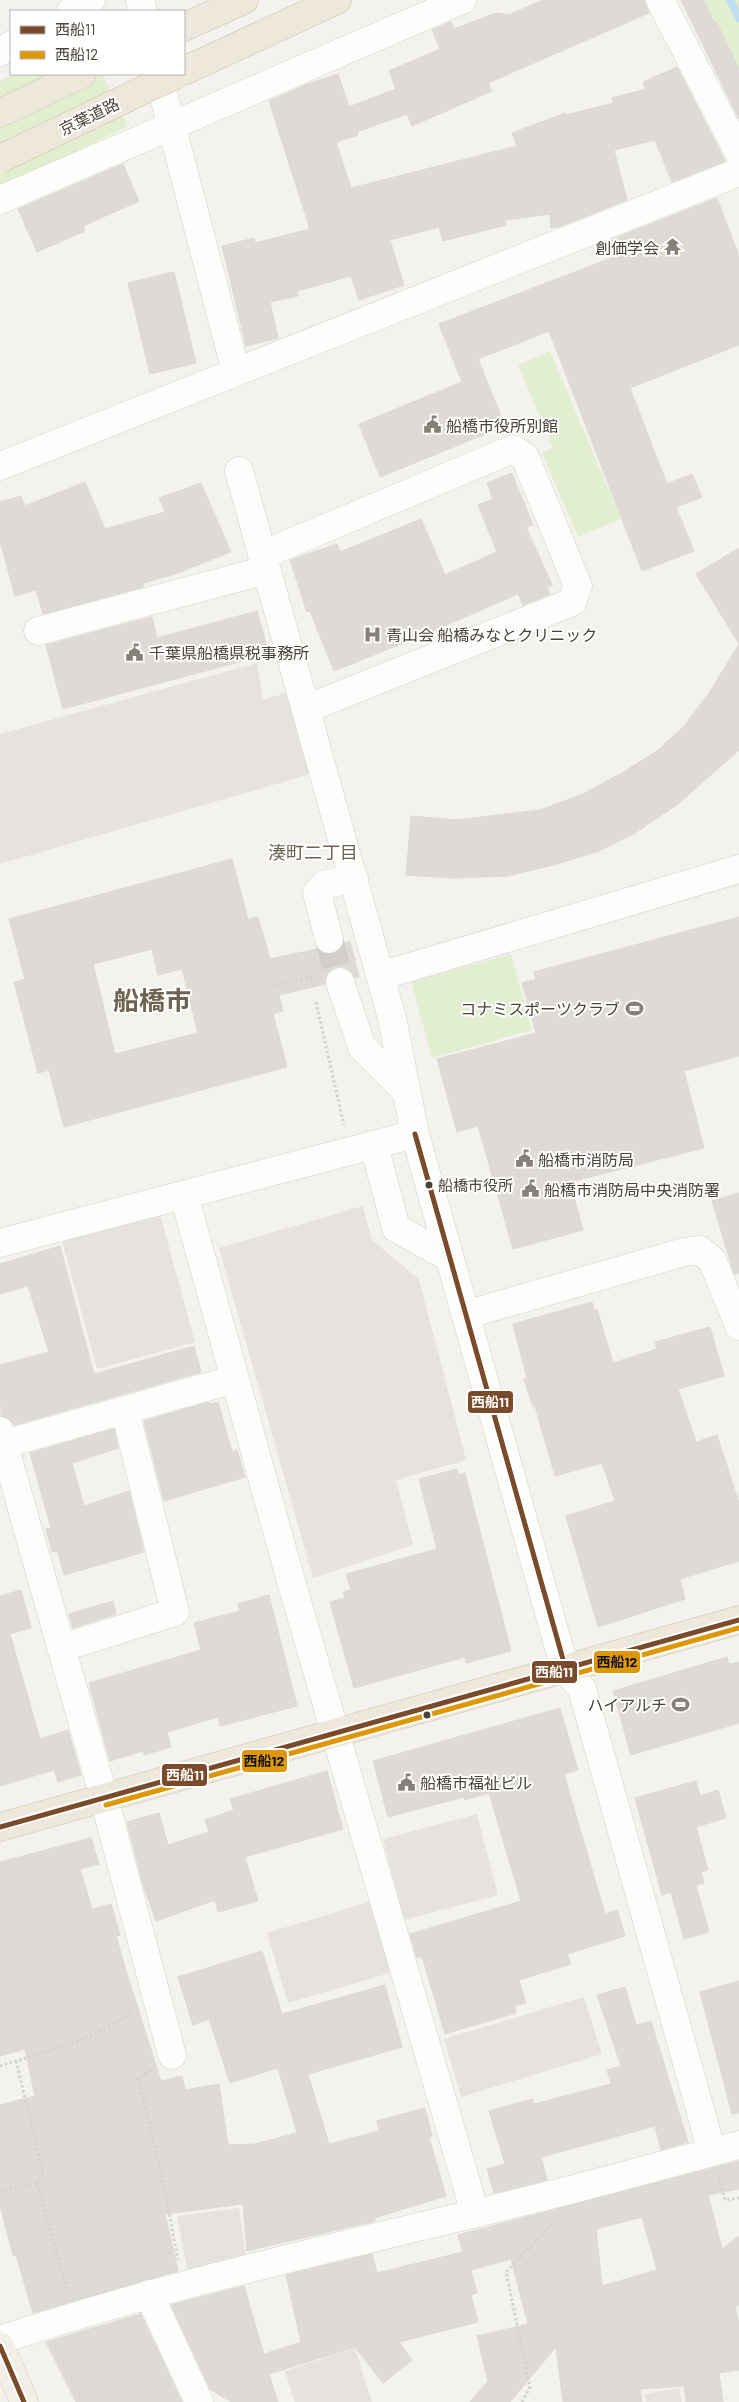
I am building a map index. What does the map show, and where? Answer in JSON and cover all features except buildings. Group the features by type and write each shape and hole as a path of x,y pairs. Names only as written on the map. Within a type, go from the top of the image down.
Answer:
{"highway":[{"path":"185,27 244,0"},
{"path":"185,71 337,0"},
{"path":"0,113 80,75"},
{"name":"京葉道路","path":"0,159 175,75"},
{"path":"0,1827 739,1620"}],"main road":[{"path":"0,2346 24,2402"}],"street":[{"path":"73,10 91,0"},
{"path":"0,200 462,0"},
{"path":"660,0 739,153"},
{"path":"158,75 236,372"},
{"path":"0,466 739,172"},
{"path":"38,631 264,562 513,449 525,457 578,586 572,602 306,709"},
{"path":"239,471 392,1018 415,1134 566,1670 582,1689 712,2152"},
{"path":"380,976 739,870"},
{"path":"329,939 317,893 324,885 354,878"},
{"path":"340,982 362,1047 405,1090"},
{"path":"0,1243 415,1134"},
{"path":"374,1145 396,1228 450,1258"},
{"path":"184,1195 291,1581 475,2213"},
{"path":"466,1315 684,1252 700,1250 712,1260 739,1326"},
{"path":"172,2055 104,1798 2,1438 125,1410 235,1379"},
{"path":"61,1648 175,1612 125,1410"},
{"path":"0,2340 75,2315 183,2285 543,2197 739,2145"},
{"path":"149,2294 198,2402"}],"path":[{"path":"276,985 310,977 313,987"},
{"path":"315,997 346,1133"},
{"path":"0,2066 66,2046 95,2034 157,1998"},
{"path":"172,2055 138,2078 162,2176 183,2285"},
{"path":"0,2191 37,2183 43,2173 16,2061"},
{"path":"712,2152 725,2200 739,2198"},
{"path":"37,2183 75,2315"},
{"path":"522,2402 530,2387 506,2272 552,2225 543,2197"}],"green space":[{"path":"689,0 739,0 739,116"},
{"path":"13,75 102,75 128,126 0,189 0,81"},
{"path":"550,351 621,519 578,537 542,453 553,448 518,365"},
{"path":"511,954 532,1030 432,1058 411,982"}],"shaded area":[{"path":"257,663 263,700 289,692 314,773 0,864 0,734"},
{"path":"363,1206 372,1240 419,1279 466,1460 396,1480 413,1545 313,1578 219,1248"},
{"path":"160,1214 195,1342 97,1369 62,1241"},
{"path":"477,1814 498,1895 404,1920 383,1839"},
{"path":"372,1901 393,1972 288,2003 267,1933"},
{"path":"584,1997 602,2054 461,2097 444,2039"},
{"path":"239,2208 246,2259 188,2275 177,2216"},
{"path":"355,2348 372,2402 295,2402 285,2371"},
{"path":"679,2388 682,2402 646,2402 644,2394"}],"waterway":[{"path":"730,0 739,18"}],"tunnel":[{"path":"329,939 340,982"}],"transit line":[{"name":"西船11","path":"415,1134 566,1670"},
{"name":"西船11","path":"0,1827 739,1620"},
{"name":"西船12","path":"106,1805 739,1628"},
{"name":"西船11","path":"0,2346 24,2402"}],"place":[{"name":"創価学会","path":"673,247"},
{"name":"船橋市役所別館","path":"432,425"},
{"name":"青山会 船橋みなとクリニック","path":"372,634"},
{"name":"千葉県船橋県税事務所","path":"135,652"},
{"name":"コナミスポーツクラブ","path":"634,1008"},
{"name":"船橋市消防局","path":"524,1159"},
{"name":"船橋市役所","path":"429,1185"},
{"name":"船橋市消防局中央消防署","path":"530,1189"},
{"name":"ハイアルチ","path":"681,1704"},
{"name":"船橋市福祉ビル","path":"406,1782"}],"district":[{"name":"湊町二丁目","path":"313,852"},
{"name":"船橋市","path":"152,999"}]}
